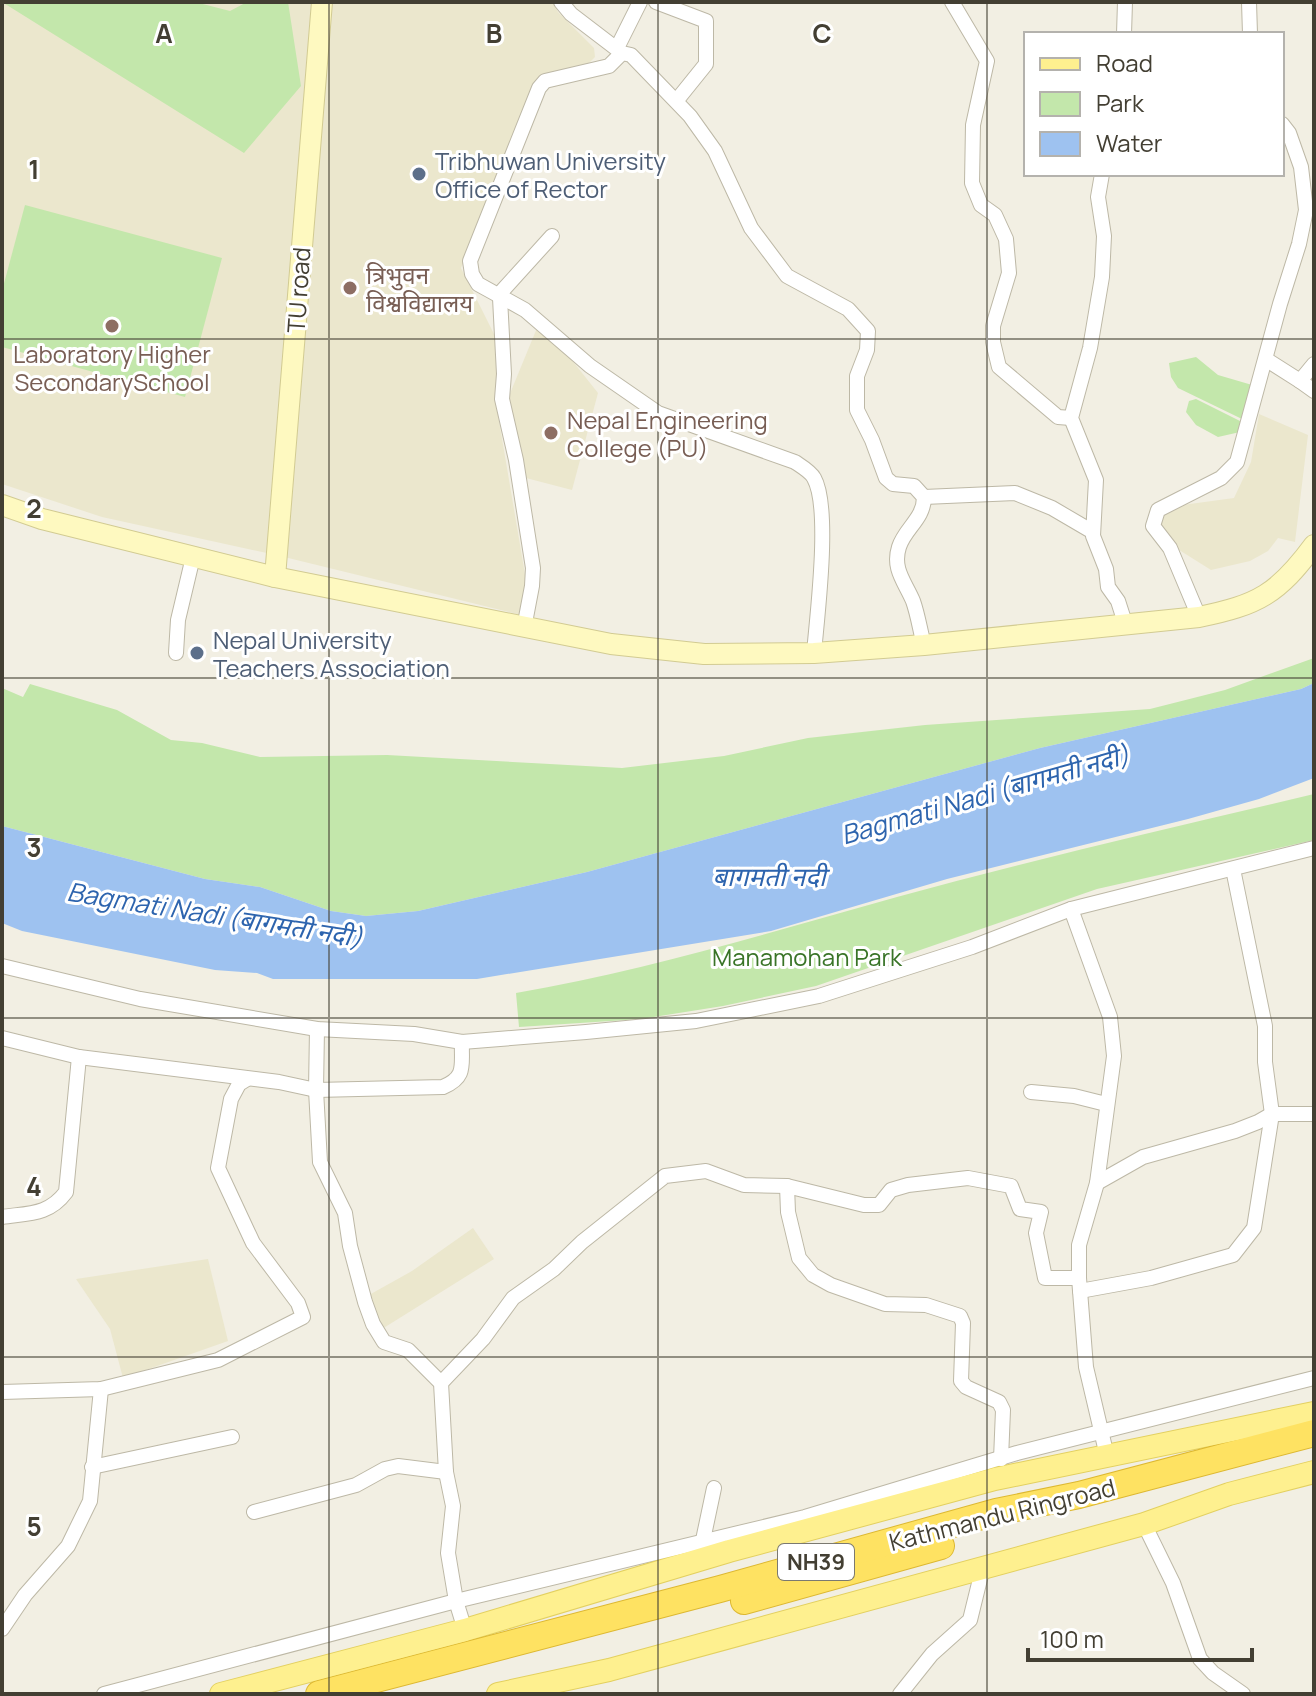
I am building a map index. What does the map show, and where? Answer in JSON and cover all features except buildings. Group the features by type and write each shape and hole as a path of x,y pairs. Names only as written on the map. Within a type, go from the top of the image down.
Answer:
{"highway":[{"name":"Kathmandu Ringroad","path":"319,1694 720,1589 996,1512 1079,1495 1314,1433"},
{"name":"Kathmandu Ringroad","path":"384,1694 828,1579 1000,1528 1100,1506 1314,1450"}],"main road":[{"name":"TU road","path":"275,577 322,2"},
{"path":"2,505 42,519 275,577 611,644 704,654 814,653 924,645 1199,617 1240,609 1263,598 1297,568 1314,545"},
{"path":"221,1694 465,1630 729,1551 995,1479 1314,1413"},
{"path":"498,1694 534,1690 609,1670 1144,1524 1229,1494 1314,1472"}],"street":[{"path":"561,2 571,14 619,50 631,55 677,100 715,151 751,228 787,276 848,309 868,331 867,350 857,376 857,410 886,478 893,484 914,486 924,497 924,507 917,521 906,532 896,562 899,577 912,600 924,645"},
{"path":"640,2 609,66 545,81 539,88 470,261 472,274 478,284 525,310 590,366 658,413 795,462 814,477 822,542 814,653"},
{"path":"656,2 706,21 706,64 677,100"},
{"path":"952,2 987,61 973,125 972,183 981,205 995,215 1006,239 1009,273 993,326 999,367 1058,417 1071,418"},
{"path":"1124,32 1125,2"},
{"path":"1249,2 1250,32"},
{"path":"1199,617 1170,548 1153,526 1158,510 1221,478 1237,462 1306,210 1301,167 1284,127"},
{"path":"1102,176 1098,197 1104,236 1102,277 1090,348 1071,418 1096,480 1093,532 1106,569 1108,587 1118,601 1126,626"},
{"path":"1299,244 1314,230"},
{"path":"524,628 533,568 516,460 502,399 504,362 500,298 503,290 552,236"},
{"path":"1267,360 1314,391"},
{"path":"1300,381 1314,364"},
{"path":"924,497 1015,493 1052,508 1093,532"},
{"path":"176,653 178,620 193,557"},
{"path":"2,966 140,999 317,1029 414,1034 462,1042 696,1021 819,996 972,947 1071,909 1314,848"},
{"path":"441,1383 483,1339 513,1298 554,1269 592,1233 665,1176 706,1171 744,1185 787,1186 864,1205 879,1205 891,1190 908,1185 968,1178 1011,1186 1020,1209 1041,1212 1036,1233 1045,1278 1079,1284 1151,1278 1233,1255 1254,1228 1272,1114 1265,1062 1265,1026 1233,869"},
{"path":"1071,909 1110,1017 1114,1056 1097,1183 1079,1245 1086,1367 1107,1456"},
{"path":"317,1029 320,1162 345,1213 350,1246 373,1324 384,1342 408,1350 441,1383 446,1472 453,1506 448,1553 456,1601 465,1630"},
{"path":"2,1038 79,1057 316,1090 443,1087 456,1082 461,1075 462,1042"},
{"path":"2,1217 47,1210 57,1204 66,1192 79,1057"},
{"path":"2,1392 101,1389 218,1360 303,1317 298,1303 253,1243 218,1168 231,1099 239,1084 247,1079"},
{"path":"1031,1092 1074,1096 1106,1104"},
{"path":"1097,1183 1143,1157 1235,1131 1272,1114 1314,1114"},
{"path":"787,1186 788,1212 799,1258 813,1275 831,1285 885,1304 926,1305 960,1316 963,1323 961,1381 966,1387 999,1402 1003,1410 1001,1459"},
{"path":"104,1694 456,1601 805,1517 935,1476 1314,1378"},
{"path":"2,1629 25,1595 68,1546 90,1501 101,1389"},
{"path":"92,1467 232,1437"},
{"path":"254,1512 356,1485 385,1469 398,1466 446,1472"},
{"path":"703,1540 714,1488"},
{"path":"1144,1524 1173,1583 1200,1659 1213,1673 1243,1694"},
{"path":"900,1694 932,1654 970,1620 983,1567"}],"shaded area":[{"name":"त्रिभुवन विश्वविद्यालय","path":"2,2 553,2 558,12 594,48 595,57 588,64 545,76 461,268 497,340 498,415 527,586 521,615 276,555 102,517 2,484"},
{"name":"Nepal Engineering College (PU)","path":"537,328 559,344 598,393 572,490 526,478 509,396"},
{"path":"1259,414 1308,435 1295,542 1278,538 1268,551 1250,561 1211,570 1176,548 1156,525 1160,512 1175,506 1234,498 1251,462"},
{"path":"473,1228 494,1259 382,1329 369,1295 412,1271"},
{"path":"208,1259 228,1341 123,1378 110,1329 76,1279"}],"green space":[{"path":"2,2 195,2 230,11 247,2 288,2 301,86 244,153"},
{"path":"25,205 222,258 185,397 2,347 2,291"},
{"path":"1196,357 1218,375 1259,387 1242,419 1178,388 1171,377 1169,363"},
{"path":"1196,399 1240,421 1254,424 1253,433 1245,435 1240,432 1218,437 1196,425 1186,412 1189,401"},
{"path":"1314,658 1314,683 1301,689 1040,748 587,872 418,911 366,916 331,911 260,887 205,879 2,826 2,688 23,697 30,684 117,710 171,740 202,743 260,757 387,755 622,768 724,756 808,738 925,725 1150,709 1225,690"},
{"name":"Manamohan Park","path":"1314,794 1314,840 1097,889 816,986 723,1006 641,1019 519,1027 516,993 660,962 1001,870"}],"water":[{"name":"बागमती नदी","path":"1314,683 1314,778 1259,799 947,879 771,931 477,979 273,979 257,973 215,970 22,931 2,923 2,826 205,879 260,887 331,911 366,916 418,911 587,872 1040,748 1301,689"}],"place":[{"name":"Tribhuwan University Office of Rector","path":"419,174"},
{"name":"त्रिभुवन विश्वविद्यालय","path":"350,288"},
{"name":"Laboratory Higher SecondarySchool","path":"112,326"},
{"name":"Nepal Engineering College (PU)","path":"551,433"},
{"name":"Nepal University Teachers Association","path":"197,653"}],"water label":[{"name":"Bagmati Nadi (बागमती नदी)","path":"985,794"},
{"name":"Bagmati Nadi (बागमती नदी)","path":"215,914"}]}
